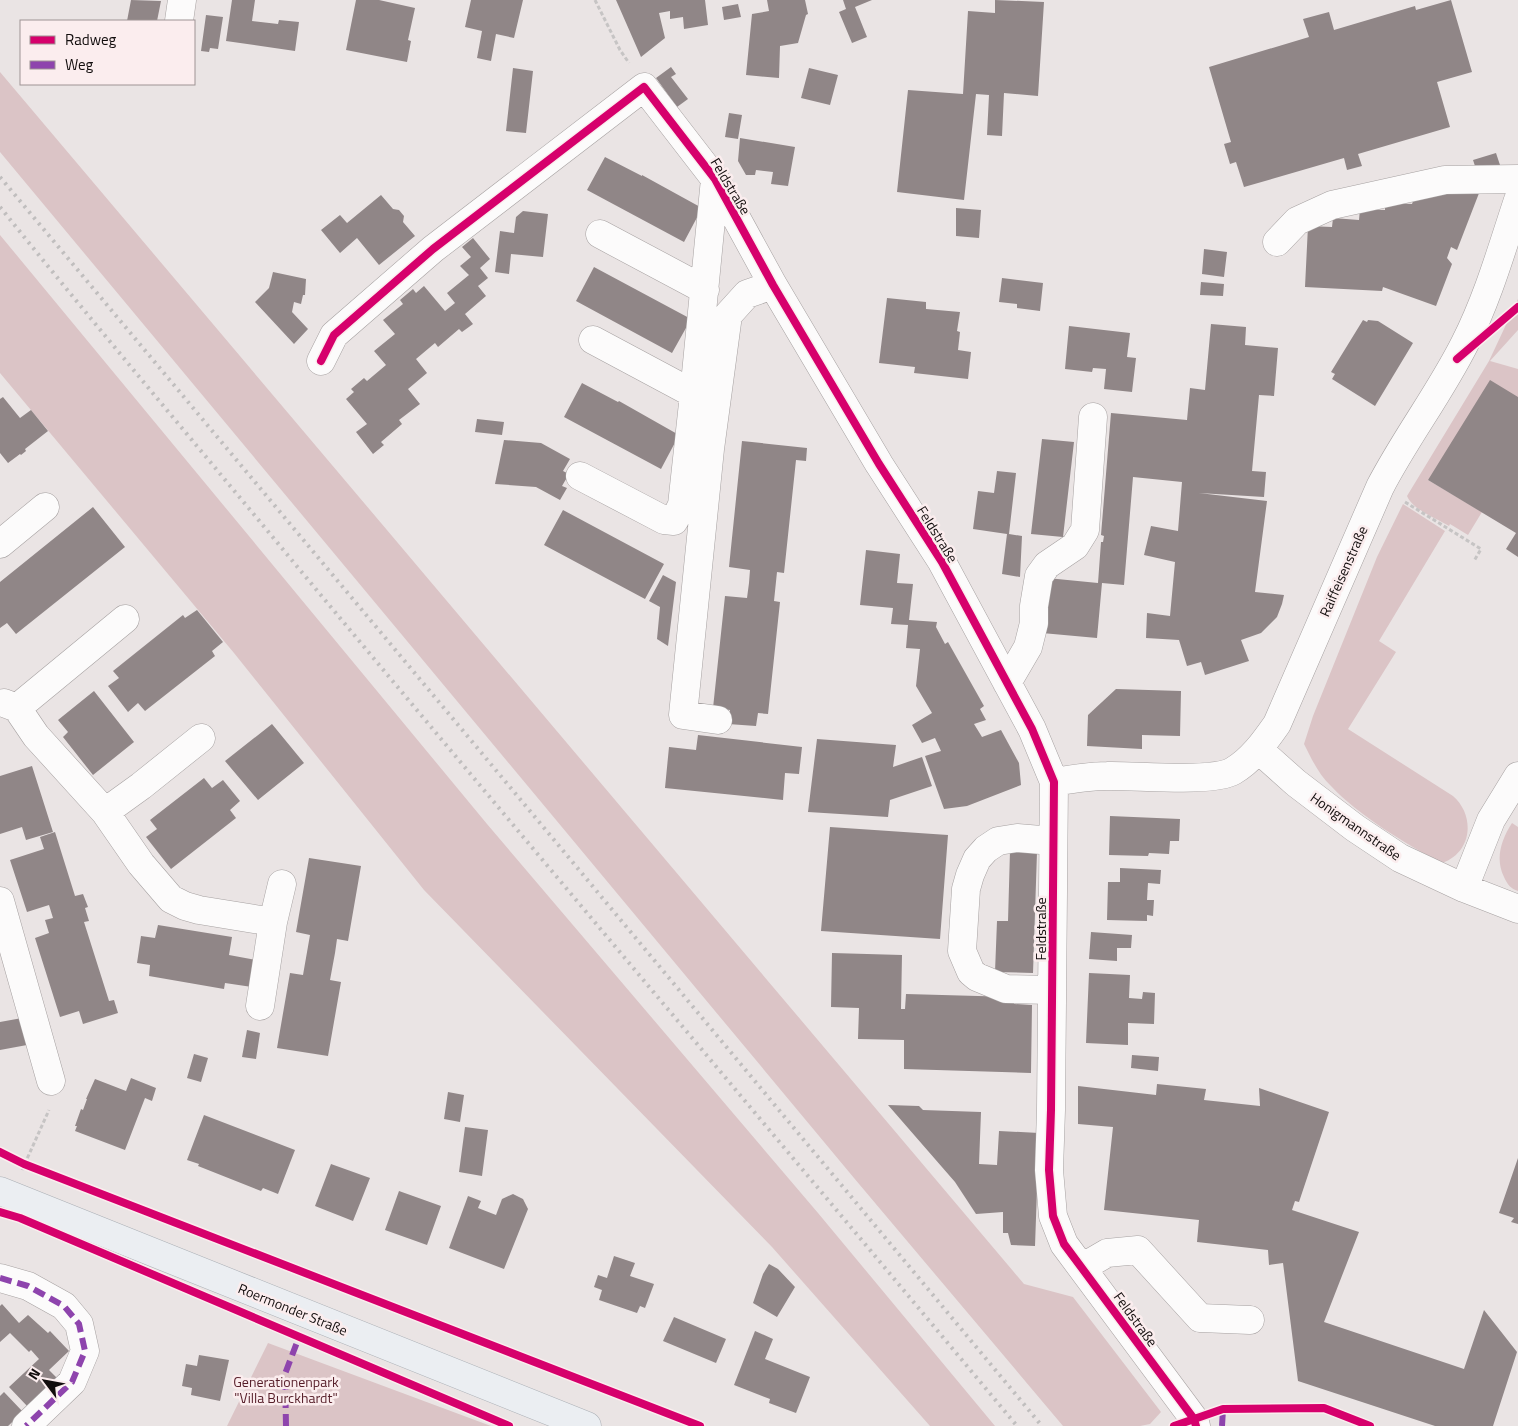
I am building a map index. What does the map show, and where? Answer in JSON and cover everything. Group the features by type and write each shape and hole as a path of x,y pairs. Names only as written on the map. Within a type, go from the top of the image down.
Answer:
{"main road":[{"name":"Roermonder Straße","path":"5,1193 586,1426"}],"street":[{"path":"179,20 182,0"},
{"path":"321,361 334,335 433,249 644,87"},
{"name":"Feldstraße","path":"644,87 715,178 773,285 879,464 942,562 1032,729 1054,782 1049,1170 1053,1216 1064,1244 1194,1419 1196,1426"},
{"name":"Feldstraße","path":"580,476 664,520 674,521 682,505 715,178"},
{"path":"1277,242 1297,221 1332,204 1445,180 1518,179"},
{"name":"Raiffeisenstraße","path":"1054,782 1107,776 1207,777 1232,772 1259,750 1277,724 1380,487 1466,342 1485,300 1518,200"},
{"path":"600,234 705,290"},
{"path":"718,720 683,715 710,449 728,315 747,294 773,285"},
{"path":"593,340 694,394"},
{"path":"1007,683 1028,647 1034,623 1034,606 1039,576 1047,565 1075,546 1085,530 1093,417"},
{"path":"0,544 45,507"},
{"path":"125,619 5,706 36,736 105,812 141,864 171,899 199,910 273,922"},
{"path":"105,812 201,738"},
{"name":"Honigmannstraße","path":"1259,750 1296,783 1355,828 1400,858 1464,888 1518,909"},
{"path":"1464,888 1491,820 1518,776"},
{"path":"1052,990 1006,989 977,977 971,972 962,951 966,889 977,859 986,849 998,841 1017,838 1053,841"},
{"path":"260,1006 273,922 282,884"},
{"path":"0,900 51,1082"},
{"path":"1082,1267 1107,1253 1138,1250 1200,1318 1250,1320"},
{"path":"0,1278 28,1286 64,1306 78,1324 85,1351 72,1382 26,1426"}],"path":[{"path":"595,0 620,50 644,87"},
{"path":"1380,487 1481,548 1474,560"},
{"path":"5,1193 49,1110 51,1082"}],"green space":[{"path":"0,72 1024,1284 1073,1297 1161,1412 1150,1424 1140,1426 1063,1426 854,1178 0,152"},
{"path":"0,235 487,824 818,1213 995,1426 930,1426 772,1247 424,890 234,653 0,373"},
{"path":"1518,299 1518,330 1490,361 1518,369 1518,397 1428,480 1482,512 1468,535 1450,524 1449,526 1419,510 1407,496 1489,361"},
{"path":"1403,504 1445,531 1379,641 1396,652 1348,729 1453,796 1460,804 1465,813 1467,823 1465,842 1460,851 1442,863 1384,829 1342,797 1323,777 1304,744 1313,716 1377,557"},
{"path":"1512,823 1518,827 1518,891 1511,888 1506,882 1500,863 1502,843"},
{"name":"Generationenpark \"Villa Burckhardt\"","path":"268,1343 491,1426 227,1426"}],"building":[{"path":"131,0 161,1 157,20 127,20"},
{"path":"232,0 255,0 252,21 278,24 279,20 299,22 295,51 226,41"},
{"path":"356,0 379,0 415,8 408,40 411,41 407,62 346,50"},
{"path":"471,0 523,0 514,38 496,34 491,61 477,58 482,31 465,27"},
{"path":"616,0 705,0 708,25 684,29 683,17 670,19 670,11 659,13 665,38 641,57"},
{"path":"767,0 805,0 808,14 806,15 798,43 780,46 779,78 746,75 752,14 769,11"},
{"path":"843,0 872,0 855,7 867,37 852,43 839,12 846,9"},
{"path":"995,0 1044,2 1038,96 1004,93 1002,136 987,135 989,95 976,94 964,200 897,192 908,90 963,94 968,11 995,13"},
{"path":"1451,0 1472,72 1437,82 1450,127 1358,154 1362,166 1347,170 1344,158 1244,187 1236,162 1230,164 1224,144 1231,142 1209,67 1309,37 1303,19 1329,12 1334,30 1415,6 1416,10"},
{"path":"738,4 741,17 724,20 722,7"},
{"path":"206,15 223,17 218,49 210,48 209,52 201,51"},
{"path":"671,67 676,74 671,77 688,99 677,107 656,78"},
{"path":"513,68 533,71 526,133 506,131"},
{"path":"809,68 838,75 830,105 801,98"},
{"path":"729,113 742,115 738,139 725,137"},
{"path":"740,138 795,147 788,186 771,184 773,172 756,170 755,175 746,175 738,161"},
{"path":"1496,153 1500,165 1477,172 1473,160"},
{"path":"605,157 702,208 684,242 587,190"},
{"path":"1481,188 1457,250 1451,247 1447,258 1452,264 1436,306 1383,287 1382,291 1305,287 1308,226 1332,227 1333,218 1359,220 1360,209 1385,210 1385,203 1412,204 1416,193"},
{"path":"381,195 393,209 399,210 404,216 403,222 415,236 379,265 357,238 340,253 321,230 340,215 347,223"},
{"path":"956,208 981,210 979,238 956,236"},
{"path":"523,211 548,214 543,257 511,254 509,274 495,272 500,231 514,233 516,217"},
{"path":"473,238 490,259 480,268 488,278 478,286 486,296 465,314 473,324 462,332 459,329 438,347 435,343 416,359 427,373 408,389 420,404 399,420 402,424 381,442 384,445 373,454 356,432 367,424 346,399 354,392 351,389 364,378 367,381 386,365 374,351 395,334 383,320 403,304 400,300 413,289 416,293 424,286 445,311 455,303 447,293 469,275 460,266 471,257 462,247"},
{"path":"1204,249 1227,252 1224,277 1202,274"},
{"path":"594,267 691,319 672,353 576,301"},
{"path":"273,272 306,279 305,295 303,295 301,304 294,302 292,312 308,329 294,344 255,302 269,288"},
{"path":"1002,278 1043,283 1040,311 1017,308 1017,304 999,302"},
{"path":"1201,282 1224,284 1223,296 1200,295"},
{"path":"887,298 926,302 926,309 960,312 957,331 960,332 958,350 971,352 968,379 914,373 915,367 879,363"},
{"path":"1363,320 1367,322 1368,320 1378,321 1413,343 1375,406 1332,379 1335,374 1331,372"},
{"path":"1211,324 1246,327 1245,345 1278,348 1274,396 1259,395 1252,471 1266,472 1264,497 1199,493 1267,501 1255,592 1284,595 1277,617 1261,633 1241,640 1249,661 1205,675 1201,662 1187,666 1179,640 1146,638 1147,613 1170,616 1175,562 1144,555 1151,526 1178,531 1182,482 1133,477 1124,585 1102,583 1097,638 1042,633 1047,578 1098,583 1101,542 1103,542 1104,536 1101,535 1111,413 1187,420 1190,388 1205,390"},
{"path":"1069,326 1130,333 1127,357 1136,358 1132,392 1104,389 1106,369 1093,368 1092,372 1065,369"},
{"path":"1490,380 1518,397 1518,557 1506,549 1516,533 1428,480"},
{"path":"582,383 619,401 679,435 661,469 564,417"},
{"path":"3,397 20,418 31,410 48,431 25,449 26,451 21,455 8,463 0,453 0,399"},
{"path":"477,419 504,422 502,435 475,432"},
{"path":"1042,439 1074,442 1063,537 1031,534"},
{"path":"504,440 541,443 570,459 563,471 569,474 562,486 567,488 560,500 536,487 495,484"},
{"path":"742,441 807,448 806,461 796,460 784,573 777,572 774,601 780,602 768,714 758,713 756,726 728,724 730,710 713,708 725,596 747,598 749,583 750,570 729,567"},
{"path":"997,471 1016,473 1009,534 1022,536 1020,577 1002,574 1007,534 973,529 978,491 994,493"},
{"path":"93,507 125,547 16,634 7,623 0,628 0,582"},
{"path":"563,510 664,564 645,599 544,545"},
{"path":"866,550 900,554 897,583 913,584 909,620 937,622 936,627 945,644 948,642 984,706 980,709 986,720 974,724 982,737 1001,730 1019,763 1021,785 967,806 944,809 925,756 941,751 935,738 922,743 912,725 932,713 916,686 920,649 906,648 908,625 891,624 893,608 860,605"},
{"path":"663,575 676,582 668,646 657,639 660,607 649,601"},
{"path":"197,610 223,642 212,651 215,656 145,711 138,703 128,712 108,686 119,678 113,671 183,615 185,618"},
{"path":"1116,689 1181,691 1180,736 1142,735 1142,749 1087,746 1088,715"},
{"path":"94,691 134,742 93,775 63,737 68,732 58,720"},
{"path":"272,724 304,763 258,800 225,761"},
{"path":"698,735 802,747 799,774 785,773 783,800 665,788 669,747 696,750"},
{"path":"817,739 896,745 893,767 922,757 932,786 890,800 888,817 808,812"},
{"path":"32,766 53,832 26,840 22,827 0,834 0,776"},
{"path":"204,778 212,788 223,780 240,801 230,810 236,818 171,869 146,837 157,829 150,820"},
{"path":"1110,816 1180,819 1179,841 1170,841 1169,854 1149,853 1148,856 1109,855"},
{"path":"830,827 948,835 940,939 821,931"},
{"path":"55,832 75,896 83,894 88,907 85,908 89,921 84,922 109,1001 114,1000 118,1013 83,1024 79,1011 60,1017 35,938 49,933 45,920 53,918 49,905 27,912 10,860 44,849 40,837"},
{"path":"1010,851 1037,852 1033,973 995,972 997,921 1008,921"},
{"path":"309,858 361,866 348,941 337,939 330,980 341,982 328,1056 277,1048 290,973 303,975 310,935 296,932"},
{"path":"1120,868 1161,870 1160,884 1148,883 1147,900 1154,900 1153,916 1147,915 1147,921 1107,920 1108,882 1120,882"},
{"path":"158,925 232,937 229,955 256,960 252,987 225,983 224,989 149,976 150,965 137,963 141,936 155,938"},
{"path":"1091,932 1132,935 1131,948 1117,948 1117,961 1089,959"},
{"path":"832,953 902,955 901,1009 905,1009 906,994 1014,997 1014,1004 1032,1005 1031,1073 904,1069 904,1040 858,1039 859,1008 831,1007"},
{"path":"1089,973 1130,975 1129,998 1142,999 1143,992 1155,993 1154,1024 1128,1023 1128,1045 1086,1043"},
{"path":"22,1018 27,1045 0,1050 0,1022"},
{"path":"247,1030 260,1033 256,1059 242,1057"},
{"path":"194,1054 208,1058 201,1082 187,1078"},
{"path":"1132,1055 1159,1057 1158,1071 1131,1068"},
{"path":"131,1078 156,1088 152,1101 145,1098 125,1150 75,1131 81,1109 83,1110 95,1079 126,1091"},
{"path":"1157,1084 1206,1089 1204,1100 1260,1106 1259,1088 1329,1112 1299,1202 1295,1201 1292,1210 1359,1232 1324,1322 1464,1369 1484,1310 1517,1352 1493,1426 1435,1426 1298,1381 1283,1263 1269,1265 1268,1250 1197,1242 1199,1220 1104,1210 1113,1127 1078,1124 1078,1086 1156,1095"},
{"path":"448,1092 464,1095 460,1122 444,1119"},
{"path":"888,1105 919,1106 923,1110 981,1112 979,1164 997,1165 999,1131 1039,1133 1035,1246 1011,1245 1008,1233 1003,1233 1003,1212 976,1214 955,1182"},
{"path":"204,1115 295,1150 278,1194 263,1188 261,1191 187,1160"},
{"path":"465,1127 488,1130 482,1176 459,1172"},
{"path":"1518,1158 1518,1224 1511,1222 1514,1218 1499,1213"},
{"path":"331,1164 370,1178 353,1221 315,1206"},
{"path":"399,1191 441,1206 427,1245 385,1230"},
{"path":"513,1194 523,1199 528,1209 504,1269 449,1248 468,1196 481,1201 478,1208 496,1215 502,1199"},
{"path":"614,1256 635,1263 630,1276 654,1284 645,1308 640,1306 637,1313 599,1300 602,1290 594,1287 598,1275 607,1278"},
{"path":"769,1264 778,1269 795,1287 777,1317 753,1303 763,1274"},
{"path":"2,1304 19,1323 28,1315 48,1333 50,1331 69,1351 49,1370 58,1379 28,1407 9,1387 39,1359 10,1333 0,1342 0,1306"},
{"path":"674,1317 726,1339 716,1363 663,1341"},
{"path":"755,1331 773,1339 765,1359 810,1377 796,1413 769,1403 770,1399 734,1385"},
{"path":"199,1355 229,1360 220,1401 191,1395 192,1388 182,1386 186,1364 197,1366"},
{"path":"4,1392 23,1412 8,1426 0,1426 0,1396"}],"railway":[{"path":"0,177 1042,1426"},
{"path":"0,207 389,677 1017,1426"}],"marked path":[{"path":"0,1278 28,1286 64,1306 79,1324 85,1351 72,1382 26,1426"},
{"path":"286,1426 285,1374 299,1337"},
{"path":"1222,1426 1223,1409"}],"cycle path":[{"path":"321,361 334,335 433,249 644,87 715,179 773,285 879,464 942,562 1032,729 1054,782 1049,1170 1053,1216 1064,1244 1194,1419 1196,1426"},
{"path":"1457,359 1518,307"},
{"path":"0,1152 24,1164 700,1426"},
{"path":"0,1212 20,1218 509,1426"},
{"path":"1174,1426 1223,1409 1324,1408 1370,1426"}]}
